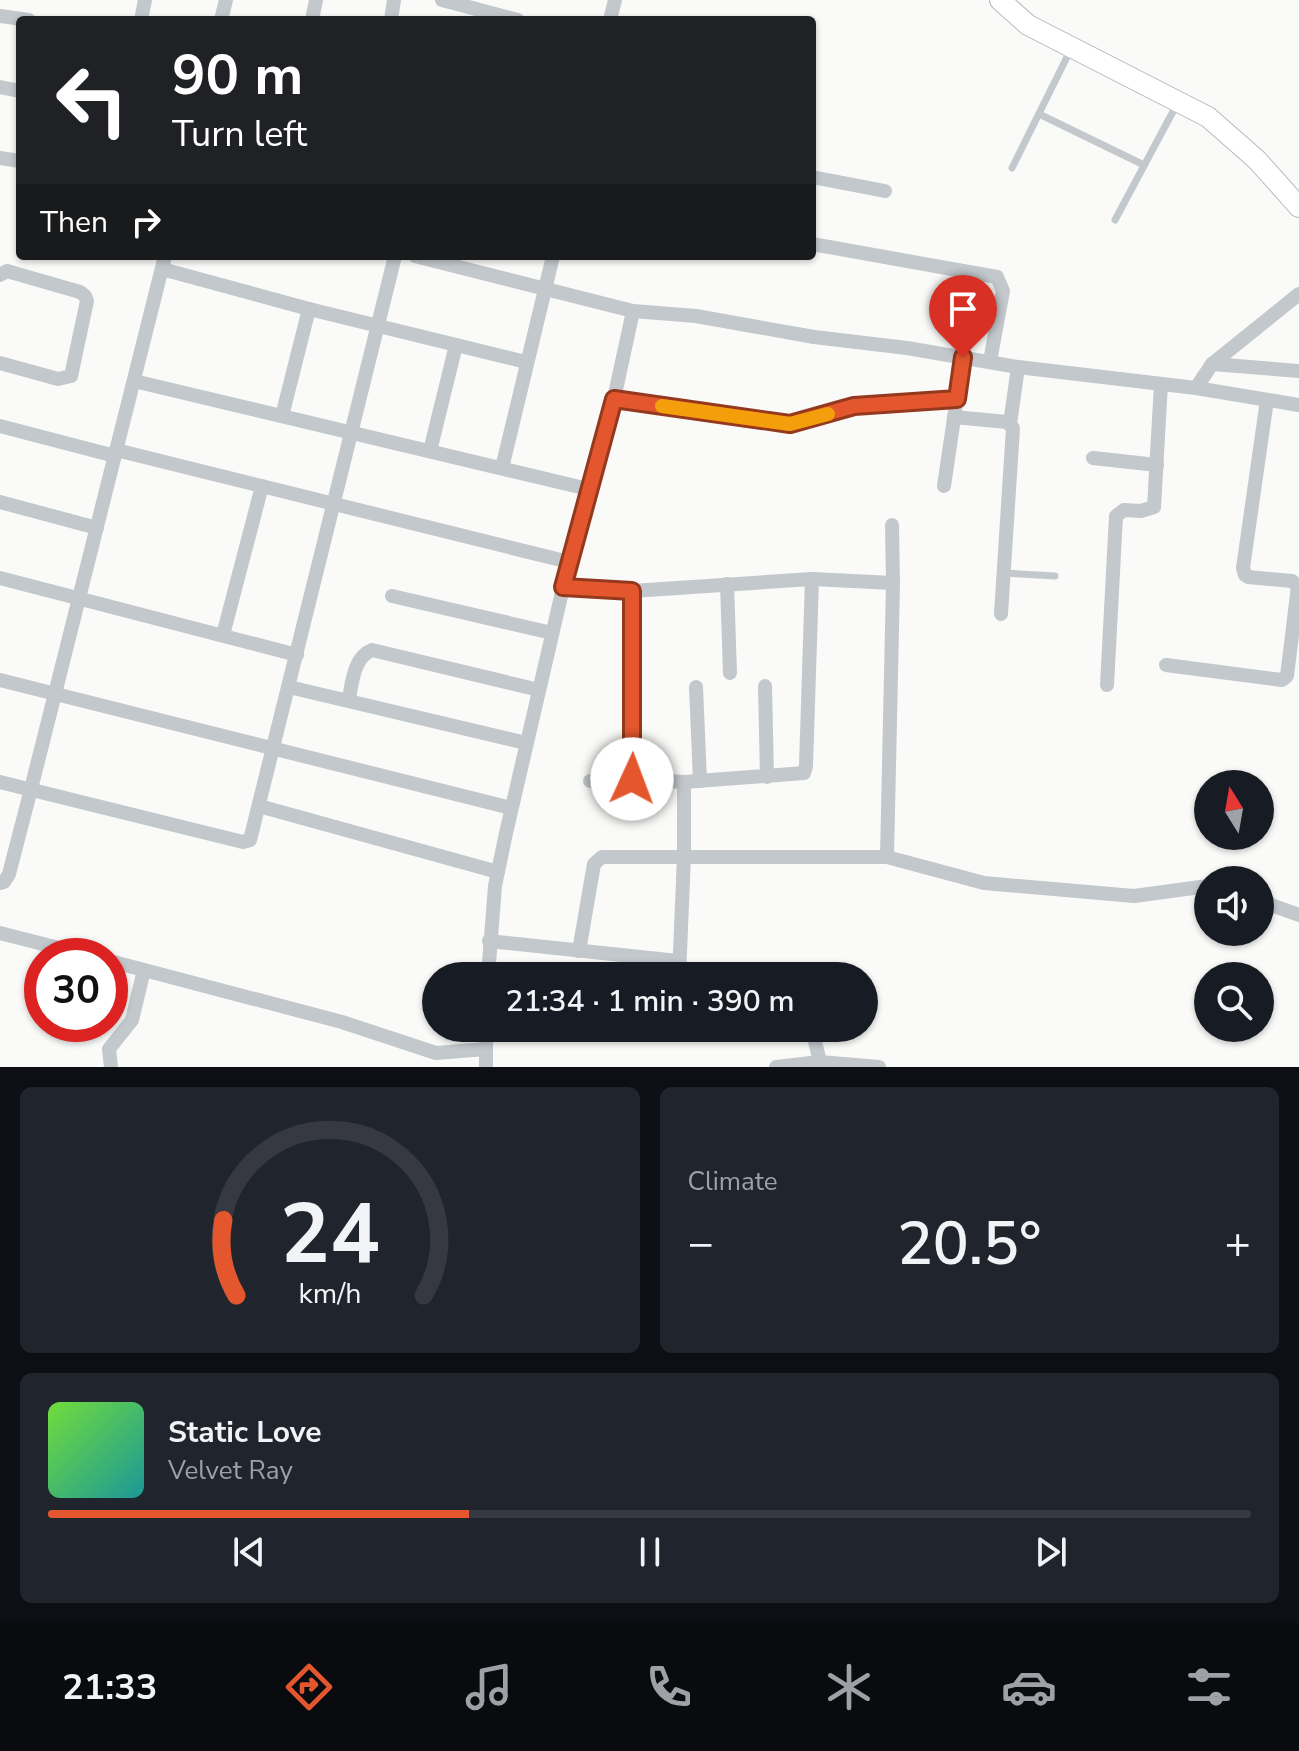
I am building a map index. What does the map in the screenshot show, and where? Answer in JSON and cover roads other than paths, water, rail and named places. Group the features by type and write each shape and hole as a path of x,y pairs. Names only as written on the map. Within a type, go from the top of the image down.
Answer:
{"street":[{"path":"442,0 503,16"},
{"path":"1000,0 1028,25 1208,117 1257,160 1299,207"},
{"path":"816,178 885,191"},
{"path":"816,245 997,277 1003,291 990,361"},
{"path":"0,883 9,874 164,260"},
{"path":"167,260 309,309 526,362"},
{"path":"0,782 246,843 251,838 394,260"},
{"path":"431,260 633,311 696,316 814,337 1018,367 1196,388 1299,405"},
{"path":"502,468 552,260"},
{"path":"0,275 7,271 65,288 83,294 87,301 71,376 58,379 0,363"},
{"path":"1196,388 1212,364 1299,294"},
{"path":"282,416 309,309"},
{"path":"488,962 498,872 511,808 569,562 614,399 633,311"},
{"path":"430,451 456,345"},
{"path":"944,486 963,357"},
{"path":"1212,364 1299,371"},
{"path":"1001,614 1013,428 1010,424 1018,367"},
{"path":"134,381 588,489"},
{"path":"1107,685 1116,516 1124,510 1141,511 1154,507 1161,384"},
{"path":"614,399 790,424 854,406 957,399"},
{"path":"1166,665 1282,680 1287,676 1298,586 1292,581 1248,577 1243,568 1267,400"},
{"path":"954,417 1010,424"},
{"path":"0,426 334,503 569,562"},
{"path":"1093,458 1157,465"},
{"path":"223,635 262,486"},
{"path":"0,502 97,528"},
{"path":"887,857 892,525"},
{"path":"0,578 297,655"},
{"path":"563,587 632,591 812,579 893,583"},
{"path":"590,781 632,779 684,782 800,775 806,770 812,579"},
{"path":"727,584 730,673"},
{"path":"632,591 632,779"},
{"path":"392,596 552,633"},
{"path":"349,699 358,662 363,654 372,650 539,690"},
{"path":"0,680 511,808"},
{"path":"765,686 767,777"},
{"path":"289,687 526,743"},
{"path":"696,687 700,781"},
{"path":"678,962 684,782"},
{"path":"259,806 498,872"},
{"path":"579,951 597,859 887,857 984,883 1134,896 1194,888"},
{"path":"1274,906 1299,915"},
{"path":"0,933 24,939"},
{"path":"489,941 643,962"},
{"path":"128,966 342,1022 436,1053 486,1049"},
{"path":"111,1067 109,1049 132,1020 144,970"},
{"path":"486,1042 486,1067"},
{"path":"815,1042 820,1062"},
{"path":"776,1067 820,1062 879,1067"}],"lane":[{"path":"1012,168 1072,47"},
{"path":"1115,220 1178,102"},
{"path":"1039,114 1144,165"},
{"path":"1004,573 1055,576"}]}
